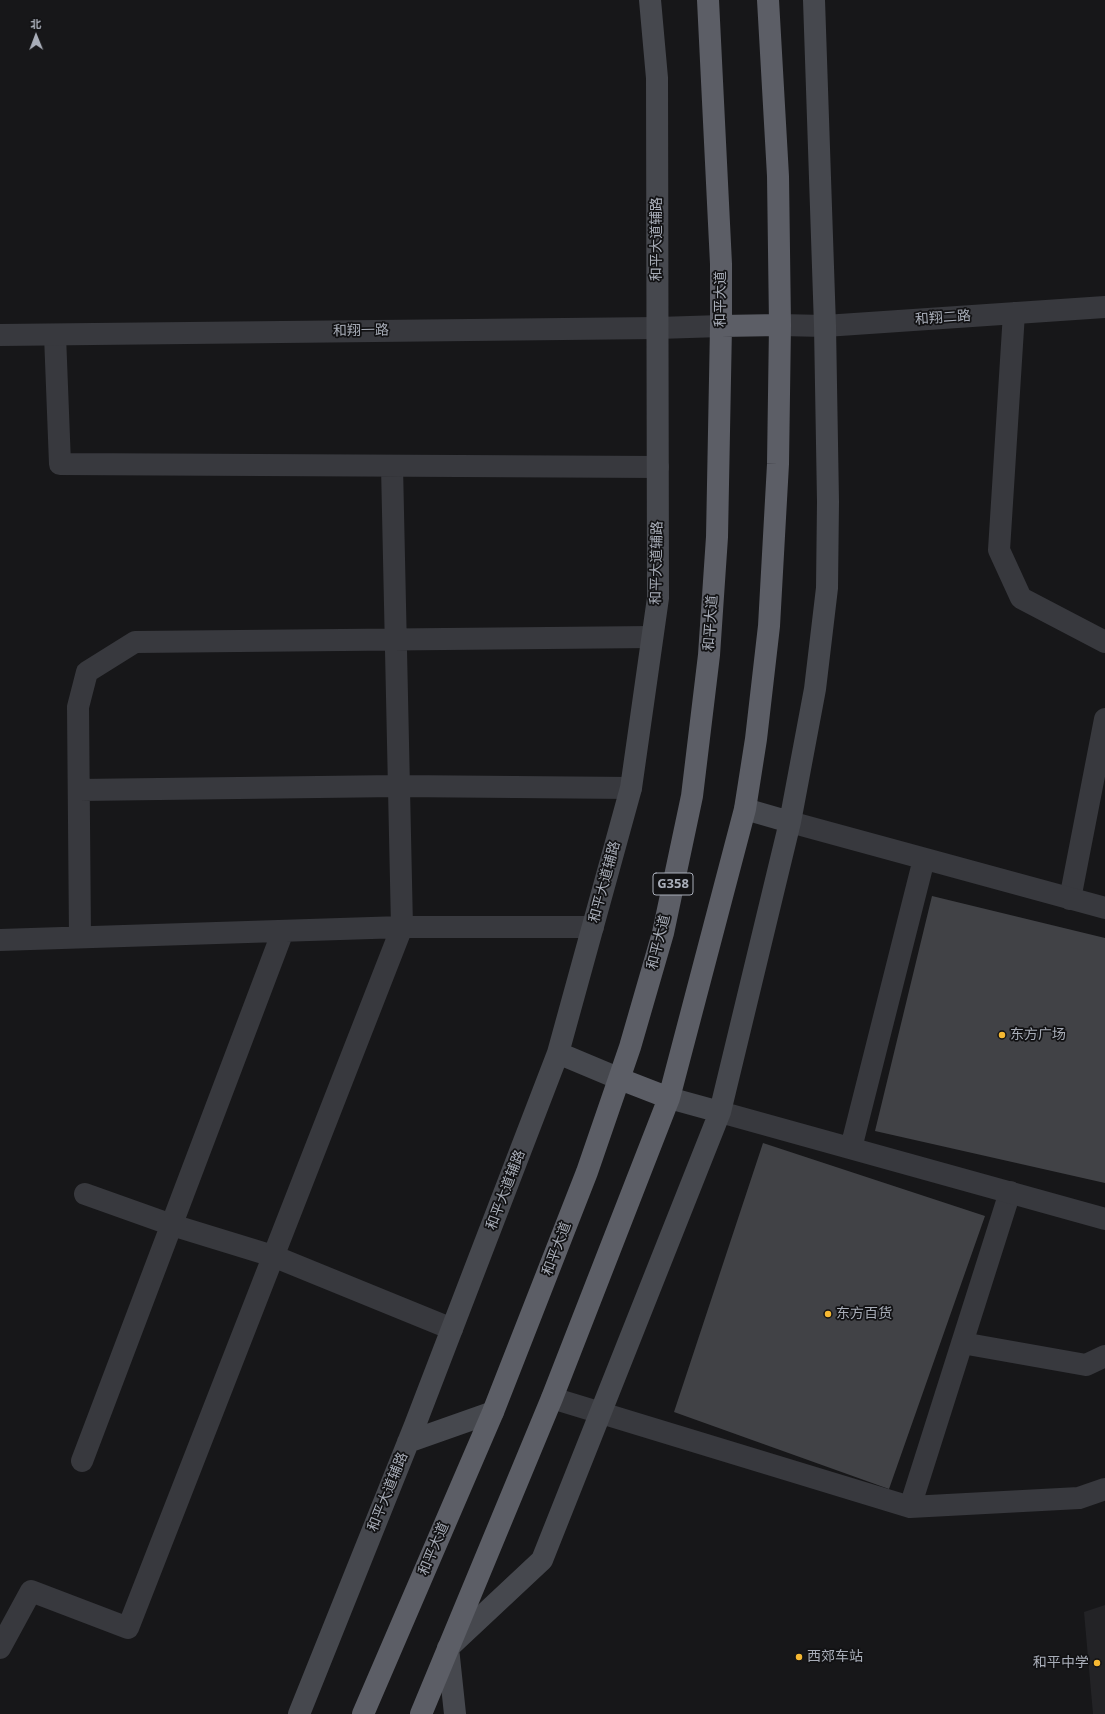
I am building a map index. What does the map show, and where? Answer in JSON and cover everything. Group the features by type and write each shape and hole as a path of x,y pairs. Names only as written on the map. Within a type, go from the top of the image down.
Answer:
{"highway":[{"name":"和平大道","path":"363,1714 493,1412 588,1172 620,1079 663,933 692,796 709,655 717,537 721,326 720,256 708,0"},
{"path":"421,1714 552,1398 669,1098 745,810 756,739 769,626 778,464 780,326 778,176 768,0"},
{"path":"721,326 780,326"},
{"path":"620,1079 669,1098"}],"main road":[{"name":"和平大道辅路","path":"299,1714 408,1442 558,1053 631,788 658,598 657,78 650,0"},
{"path":"455,1714 448,1648 542,1560 720,1112 790,822 815,688 827,588 828,502 825,326 814,0"},
{"path":"745,810 790,822"},
{"path":"558,1053 620,1079"},
{"path":"669,1098 720,1112"},
{"path":"408,1442 493,1412"}],"street":[{"name":"和翔二路","path":"780,326 825,326 1105,307"},
{"path":"1014,313 999,550 1021,598 1105,642"},
{"name":"和翔一路","path":"0,334 658,328 721,326"},
{"path":"55,334 60,464 658,467"},
{"path":"0,1648 31,1591 128,1628 402,927 392,466"},
{"path":"80,937 78,707 87,672 135,642 652,637"},
{"path":"1070,899 1103,744 1105,719"},
{"path":"79,790 398,786 631,788"},
{"path":"790,822 1105,908"},
{"path":"851,1148 924,858"},
{"path":"0,940 402,927 593,927"},
{"path":"82,1461 283,931"},
{"path":"720,1112 1105,1218"},
{"path":"910,1507 1010,1192"},
{"path":"84,1194 172,1225 273,1256 452,1329"},
{"path":"962,1343 1086,1365 1105,1356"},
{"path":"552,1398 910,1507 1079,1498 1105,1489"}],"shaded area":[{"name":"和平中学","path":"1105,1605 1105,1714 1093,1714 1084,1612"}],"building":[{"name":"东方广场","path":"932,896 1105,938 1105,1183 875,1131"},
{"name":"东方百货","path":"763,1143 985,1216 889,1489 674,1412"}],"place":[{"name":"东方广场","path":"1002,1035"},
{"name":"东方百货","path":"828,1314"},
{"name":"西郊车站","path":"799,1657"},
{"name":"和平中学","path":"1097,1663"}]}
